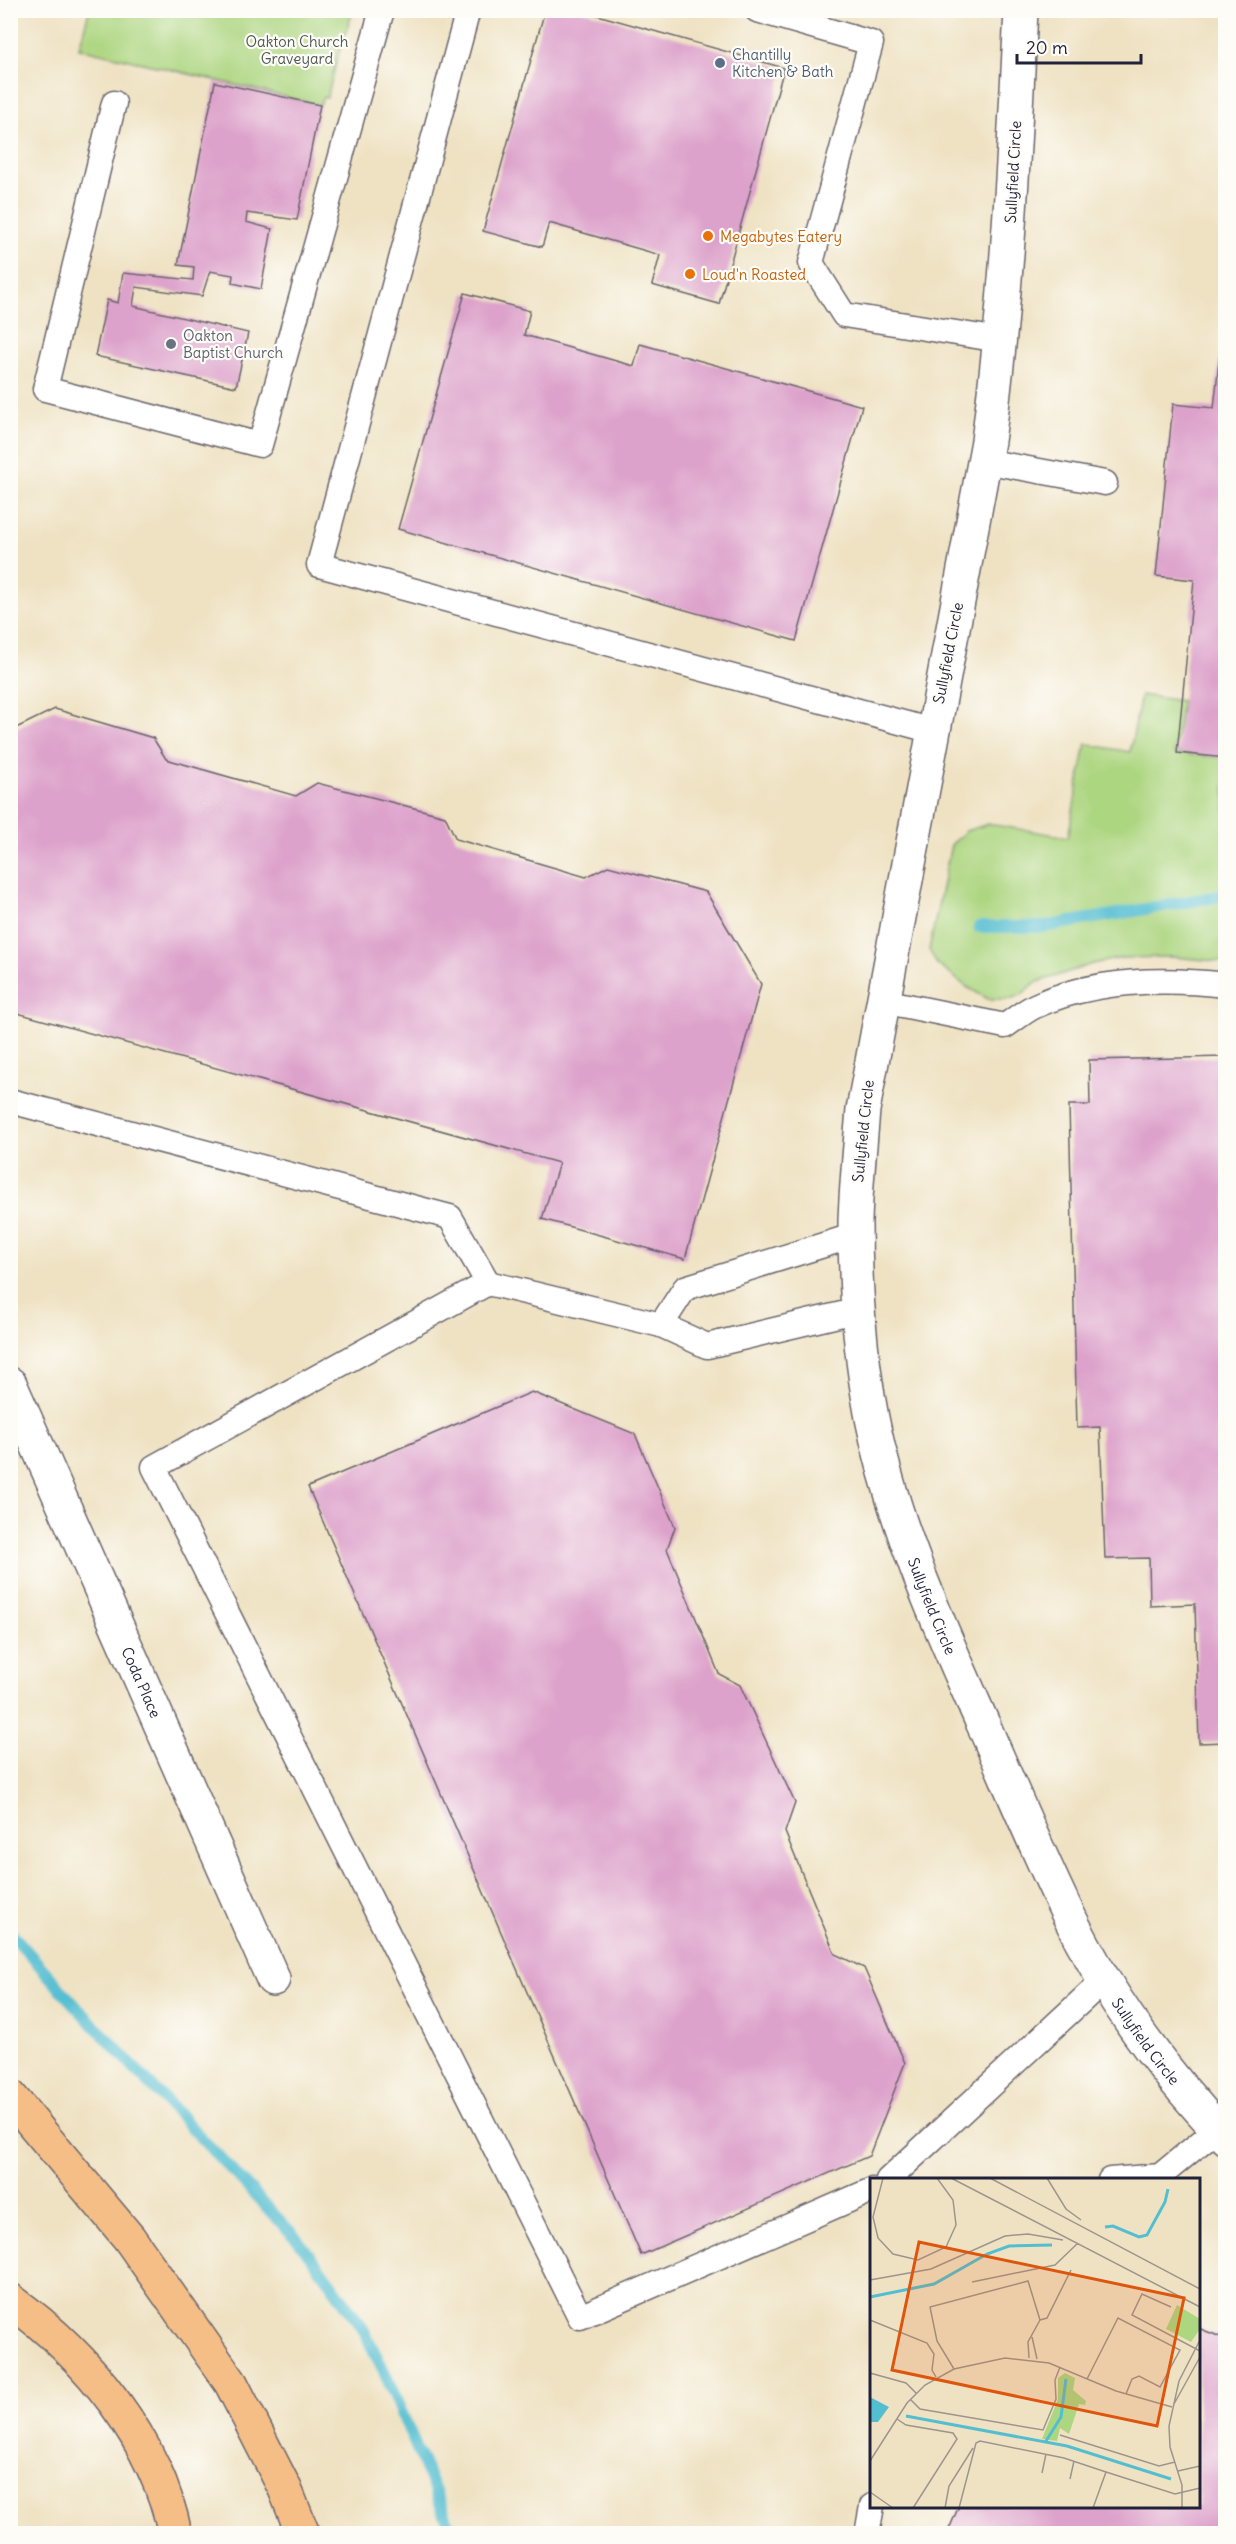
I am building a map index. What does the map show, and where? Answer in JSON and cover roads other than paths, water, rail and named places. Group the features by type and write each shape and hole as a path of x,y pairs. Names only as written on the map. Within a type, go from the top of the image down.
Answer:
{"highway":[{"path":"10,2096 129,2238 231,2383 285,2489 303,2534"},
{"path":"10,2300 38,2320 82,2362 119,2409 150,2461 172,2518 175,2534"}],"street":[{"name":"Sullyfield Circle","path":"1021,10 1011,223 1000,340 984,461 862,1110 856,1235 859,1310 872,1418 901,1525 964,1680 1065,1910 1104,1980 1149,2045 1198,2108 1221,2133"},
{"name":"Coda Place","path":"10,1384 273,1979"}],"lane":[{"path":"114,103 45,389 260,445 382,10"},
{"path":"468,10 319,565 933,731"},
{"path":"757,10 871,43 811,262 844,315 1000,340"},
{"path":"984,461 1105,483"},
{"path":"883,1001 1005,1026 1034,1006 1087,987 1183,980 1226,985"},
{"path":"10,1101 450,1217 488,1283"},
{"path":"661,1325 685,1288 856,1235"},
{"path":"859,1310 707,1346 661,1325 488,1283 154,1467 580,2317 870,2191"},
{"path":"890,2178 1104,1980"},
{"path":"1135,2178 1160,2176 1221,2133"},
{"path":"867,2534 872,2508"}],"waterway":[{"path":"979,927 1043,927 1226,895"},
{"path":"10,1932 72,2002 298,2240 332,2285 361,2325 384,2371 453,2534"}],"place":[{"name":"Chantilly Kitchen & Bath","path":"720,63"},
{"name":"Megabytes Eatery","path":"708,236"},
{"name":"Loud'n Roasted","path":"690,274"},
{"name":"Oakton Baptist Church","path":"171,344"}],"park label":[{"name":"Oakton Church Graveyard","path":"297,50"}]}
